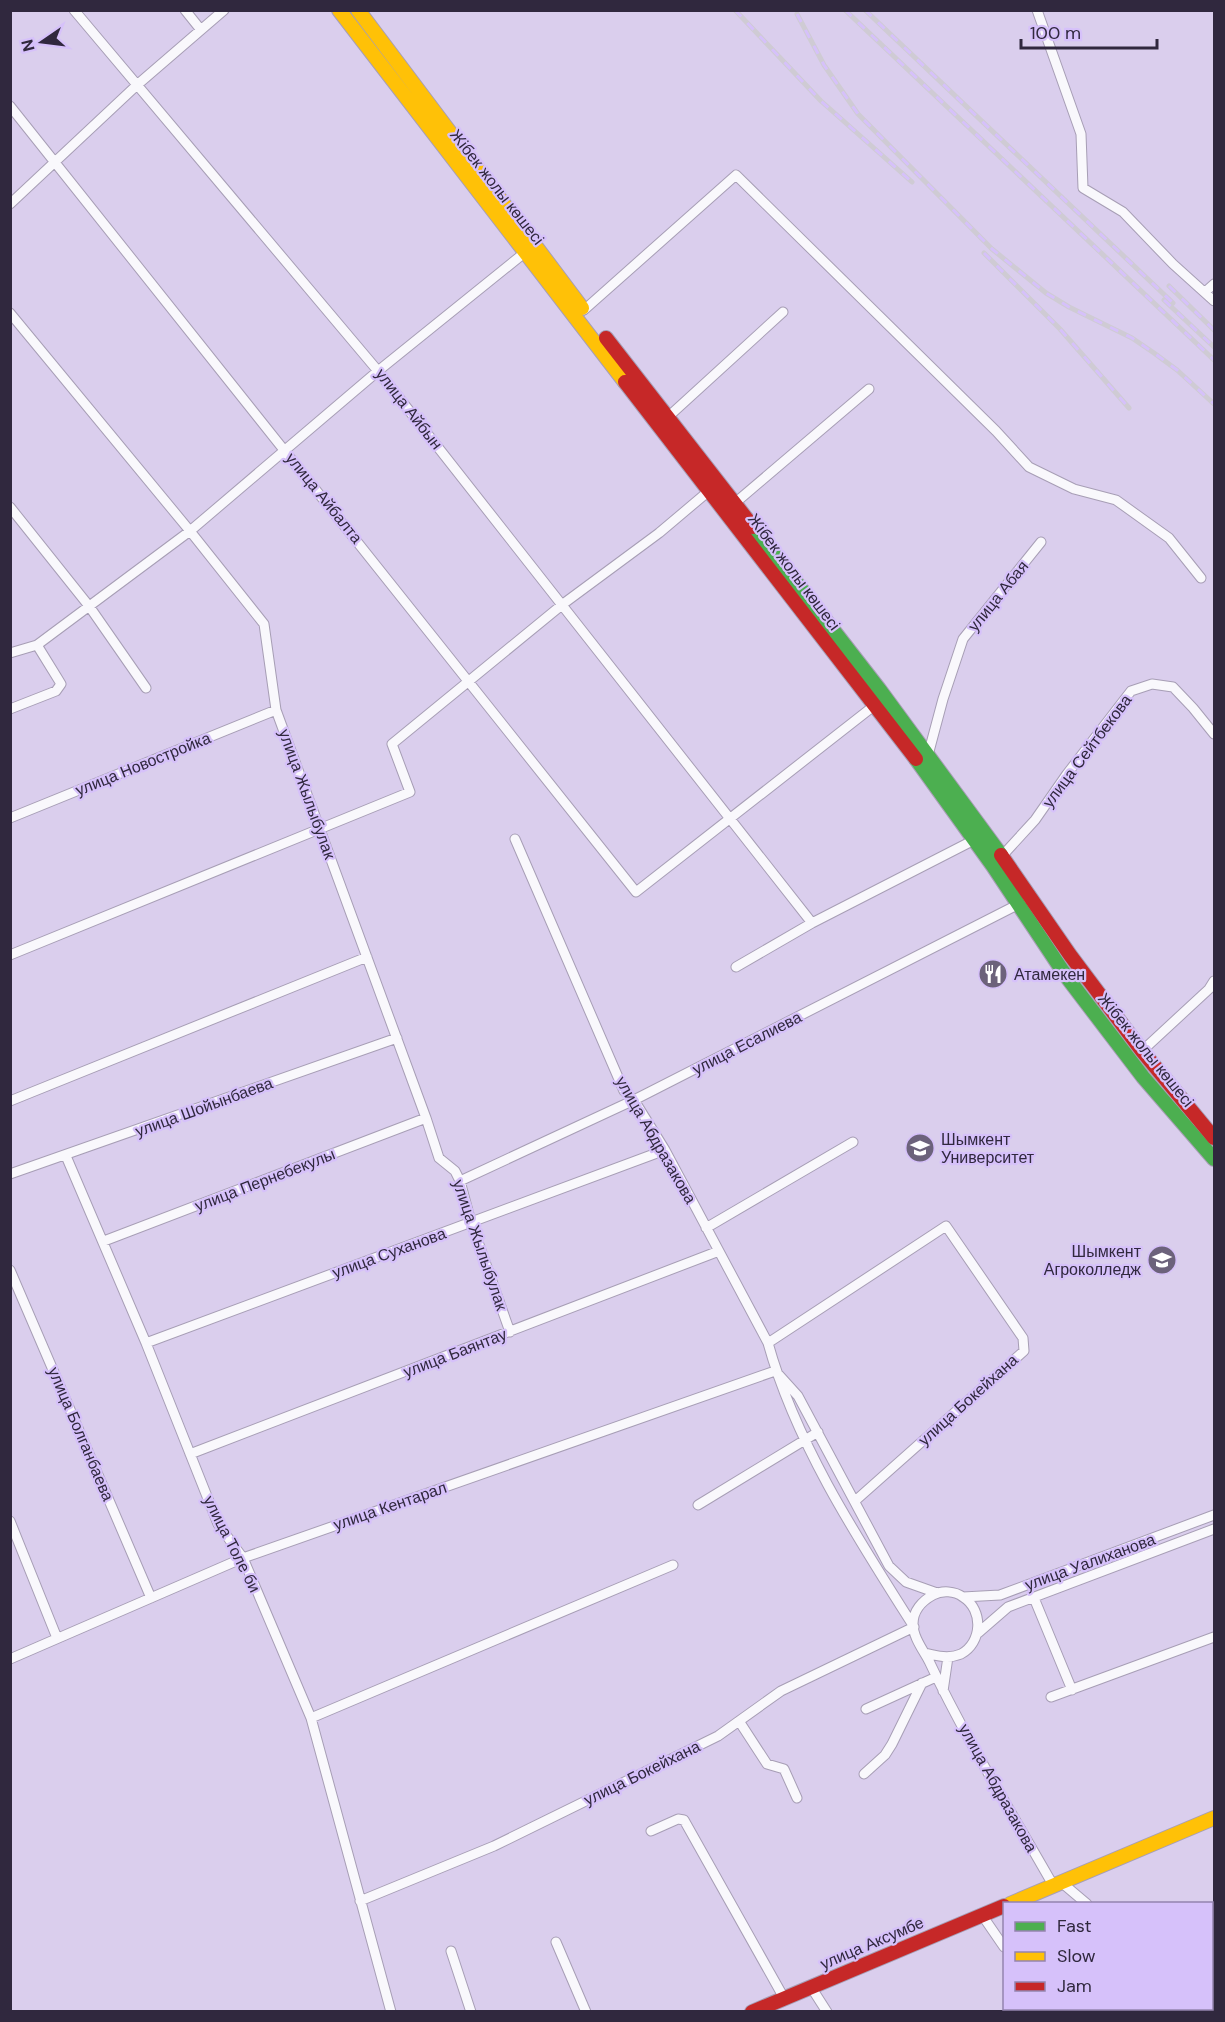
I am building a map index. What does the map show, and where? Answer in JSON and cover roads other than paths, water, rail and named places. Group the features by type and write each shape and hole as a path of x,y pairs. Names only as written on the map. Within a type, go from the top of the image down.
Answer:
{"main road":[{"name":"Жібек жолы көшесі","path":"339,10 531,248 584,310 735,503 928,755 1002,856 1070,955 1142,1051 1215,1138"},
{"name":"Жібек жолы көшесі","path":"358,10 710,490 924,770 1066,976 1143,1077 1215,1159"},
{"path":"1015,1902 1215,1818"},
{"name":"улица Аксумбе","path":"752,2012 1003,1907"}],"street":[{"name":"улица Айбын","path":"74,10 378,371 812,923"},
{"path":"185,10 201,30"},
{"path":"10,204 137,85 224,10"},
{"path":"1037,10 1081,134 1083,188 1123,212 1173,264 1215,301"},
{"name":"улица Айбалта","path":"10,106 636,892 730,819"},
{"path":"584,310 736,175 996,431 1029,467 1074,489 1116,500 1169,538 1201,578"},
{"path":"10,653 37,645 190,531 378,371 531,248"},
{"path":"1205,292 1215,284"},
{"path":"668,417 783,312"},
{"name":"улица Жылыбулак","path":"10,313 264,624 276,710 426,1118 438,1158 455,1171 460,1181 471,1222 510,1332"},
{"path":"735,503 869,389"},
{"path":"10,955 410,792 392,744 562,604 659,533 710,490"},
{"path":"10,507 89,606 146,688"},
{"name":"улица Абая","path":"928,755 943,699 963,639 1041,542"},
{"path":"10,709 59,688 61,684 37,645"},
{"name":"улица Сейтбекова","path":"1002,856 1035,820 1131,691 1152,684 1173,687 1212,730"},
{"path":"730,819 875,705"},
{"name":"улица Новостройка","path":"10,818 276,710"},
{"name":"улица Абдразакова","path":"514,839 624,1091 634,1101 664,1150 719,1251 768,1343 775,1371 805,1440 861,1543 914,1627"},
{"path":"736,967 812,923 974,840"},
{"name":"улица Есалиева","path":"460,1181 634,1101 1031,898"},
{"path":"10,1101 367,957"},
{"path":"1142,1051 1215,981"},
{"name":"улица Шойынбаева","path":"10,1174 397,1038"},
{"name":"улица Пернебекулы","path":"104,1241 426,1118"},
{"path":"706,1228 852,1142"},
{"name":"улица Суханова","path":"146,1343 664,1150"},
{"name":"улица Толе би","path":"66,1156 104,1241 218,1524 243,1558 311,1718 391,2012"},
{"name":"улица Бокейхана","path":"768,1343 946,1226 1023,1338 1024,1351 855,1501"},
{"name":"улица Баянтау","path":"190,1454 719,1251"},
{"name":"улица Болганбаева","path":"10,1270 151,1598"},
{"name":"улица Абдразакова","path":"775,1371 798,1396 888,1566 906,1582 937,1593"},
{"name":"улица Кентарал","path":"10,1659 243,1558 775,1371"},
{"path":"698,1505 818,1432"},
{"name":"улица Уалиханова","path":"963,1597 1000,1595 1215,1515"},
{"path":"10,1521 57,1638"},
{"name":"улица Уалиханова","path":"978,1633 1008,1607 1215,1529"},
{"path":"311,1718 673,1565"},
{"path":"950,1592 963,1597 973,1606 978,1619 978,1633 972,1645 961,1654 948,1657 925,1653 916,1637 914,1627 916,1610 925,1599 937,1593 950,1592"},
{"path":"1034,1598 1072,1689"},
{"name":"улица Бокейхана","path":"360,1901 494,1846 718,1736 781,1691 914,1627"},
{"path":"1051,1697 1215,1637"},
{"name":"улица Абдразакова","path":"925,1653 943,1691 1057,1884"},
{"path":"943,1691 948,1657"},
{"path":"866,1709 936,1677"},
{"path":"864,1774 885,1755 922,1683"},
{"path":"740,1721 767,1764 784,1769 797,1798"},
{"path":"651,1831 678,1819 684,1820 784,1998"},
{"path":"1057,1884 1084,1902"},
{"path":"982,1915 1003,1944"},
{"path":"556,1942 586,2012"},
{"path":"451,1950 471,2012"},
{"path":"811,1986 826,2012"}],"railway":[{"path":"735,10 821,101 912,182"},
{"path":"845,10 1214,360"},
{"path":"865,10 1173,303"},
{"path":"797,14 824,65 858,114 992,249 1046,293 1132,338 1154,353 1177,370 1214,404"},
{"path":"984,253 1060,329 1129,408"},
{"path":"1169,286 1214,330"},
{"path":"1164,300 1214,347"}],"place":[{"name":"Атамекен","path":"993,974"},
{"name":"Шымкент Университет","path":"920,1148"},
{"name":"Шымкент Агроколледж","path":"1162,1260"}]}
